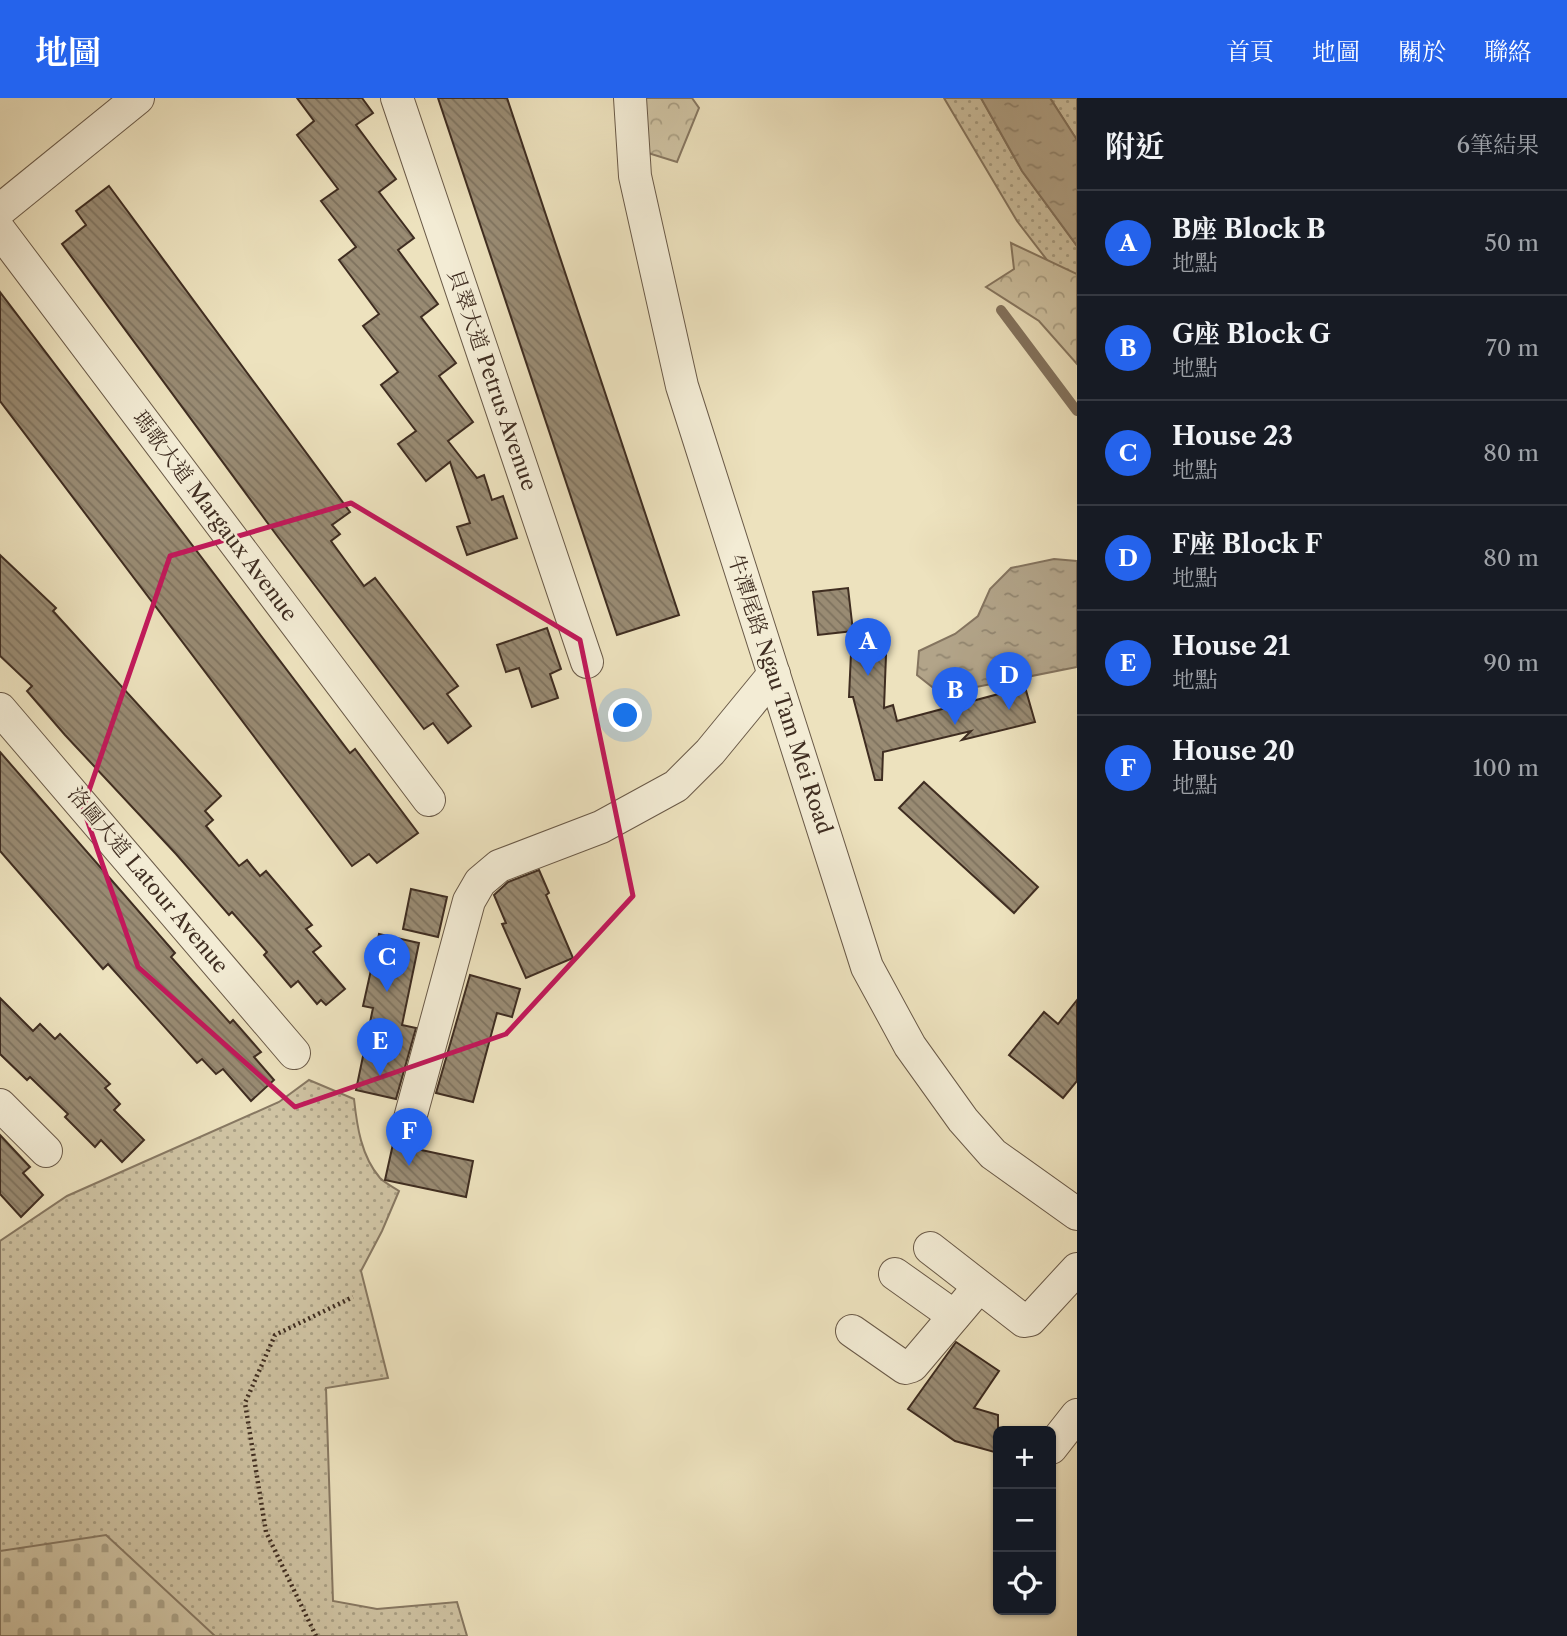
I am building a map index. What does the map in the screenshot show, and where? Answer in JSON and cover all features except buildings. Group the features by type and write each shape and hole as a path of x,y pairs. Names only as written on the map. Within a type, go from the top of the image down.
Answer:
{"street":[{"path":"0,210 138,98"},
{"name":"貝翠大道 Petrus Avenue","path":"397,98 587,662"},
{"name":"牛潭尾路 Ngau Tam Mei Road","path":"630,98 635,176 682,386 867,967 887,1007 935,1084 993,1154 1077,1214"},
{"name":"瑪歌大道 Margaux Avenue","path":"0,231 429,800"},
{"path":"409,1122 469,901 480,882 499,866 601,827 676,786 710,752 774,674"},
{"name":"洛圖大道 Latour Avenue","path":"0,709 294,1053"},
{"path":"0,1105 46,1152"},
{"path":"930,1248 1024,1321 1030,1320 1077,1269"},
{"path":"895,1274 954,1317"},
{"path":"852,1331 905,1368 915,1363 979,1287"},
{"path":"1056,1442 1077,1415"}],"path":[{"path":"316,1636 266,1532 245,1403 275,1335 353,1297"}],"highlighted area":[{"path":"351,503 580,640 633,896 506,1034 295,1107 138,967 83,808 170,556"}],"green space":[{"path":"642,98 692,98 699,108 677,162 648,153"},
{"path":"944,98 981,98 1022,171 1077,246 1077,299 1017,221"},
{"path":"1050,98 1077,98 1077,140"},
{"path":"1011,243 1077,274 1077,364 1039,321 986,287 1014,269"},
{"path":"309,1080 354,1099 368,1160 380,1178 399,1191 361,1271 388,1378 326,1388 333,1601 377,1609 457,1602 467,1636 0,1636 0,1241 67,1196 279,1102"},
{"path":"106,1535 215,1636 0,1636 0,1551"}],"water":[{"path":"981,98 1050,98 1077,140 1077,246 1022,171"},
{"path":"1054,559 1077,561 1077,667 941,694 917,675 919,651 955,634 978,616 990,589 1011,568"}],"waterway":[{"path":"1001,310 1077,411"}],"place":[{"name":"B座 Block B","path":"868,676"},
{"name":"F座 Block F","path":"1009,710"},
{"name":"G座 Block G","path":"955,725"},
{"name":"House 23","path":"387,992"},
{"name":"House 21","path":"380,1076"},
{"name":"House 20","path":"409,1166"}]}
